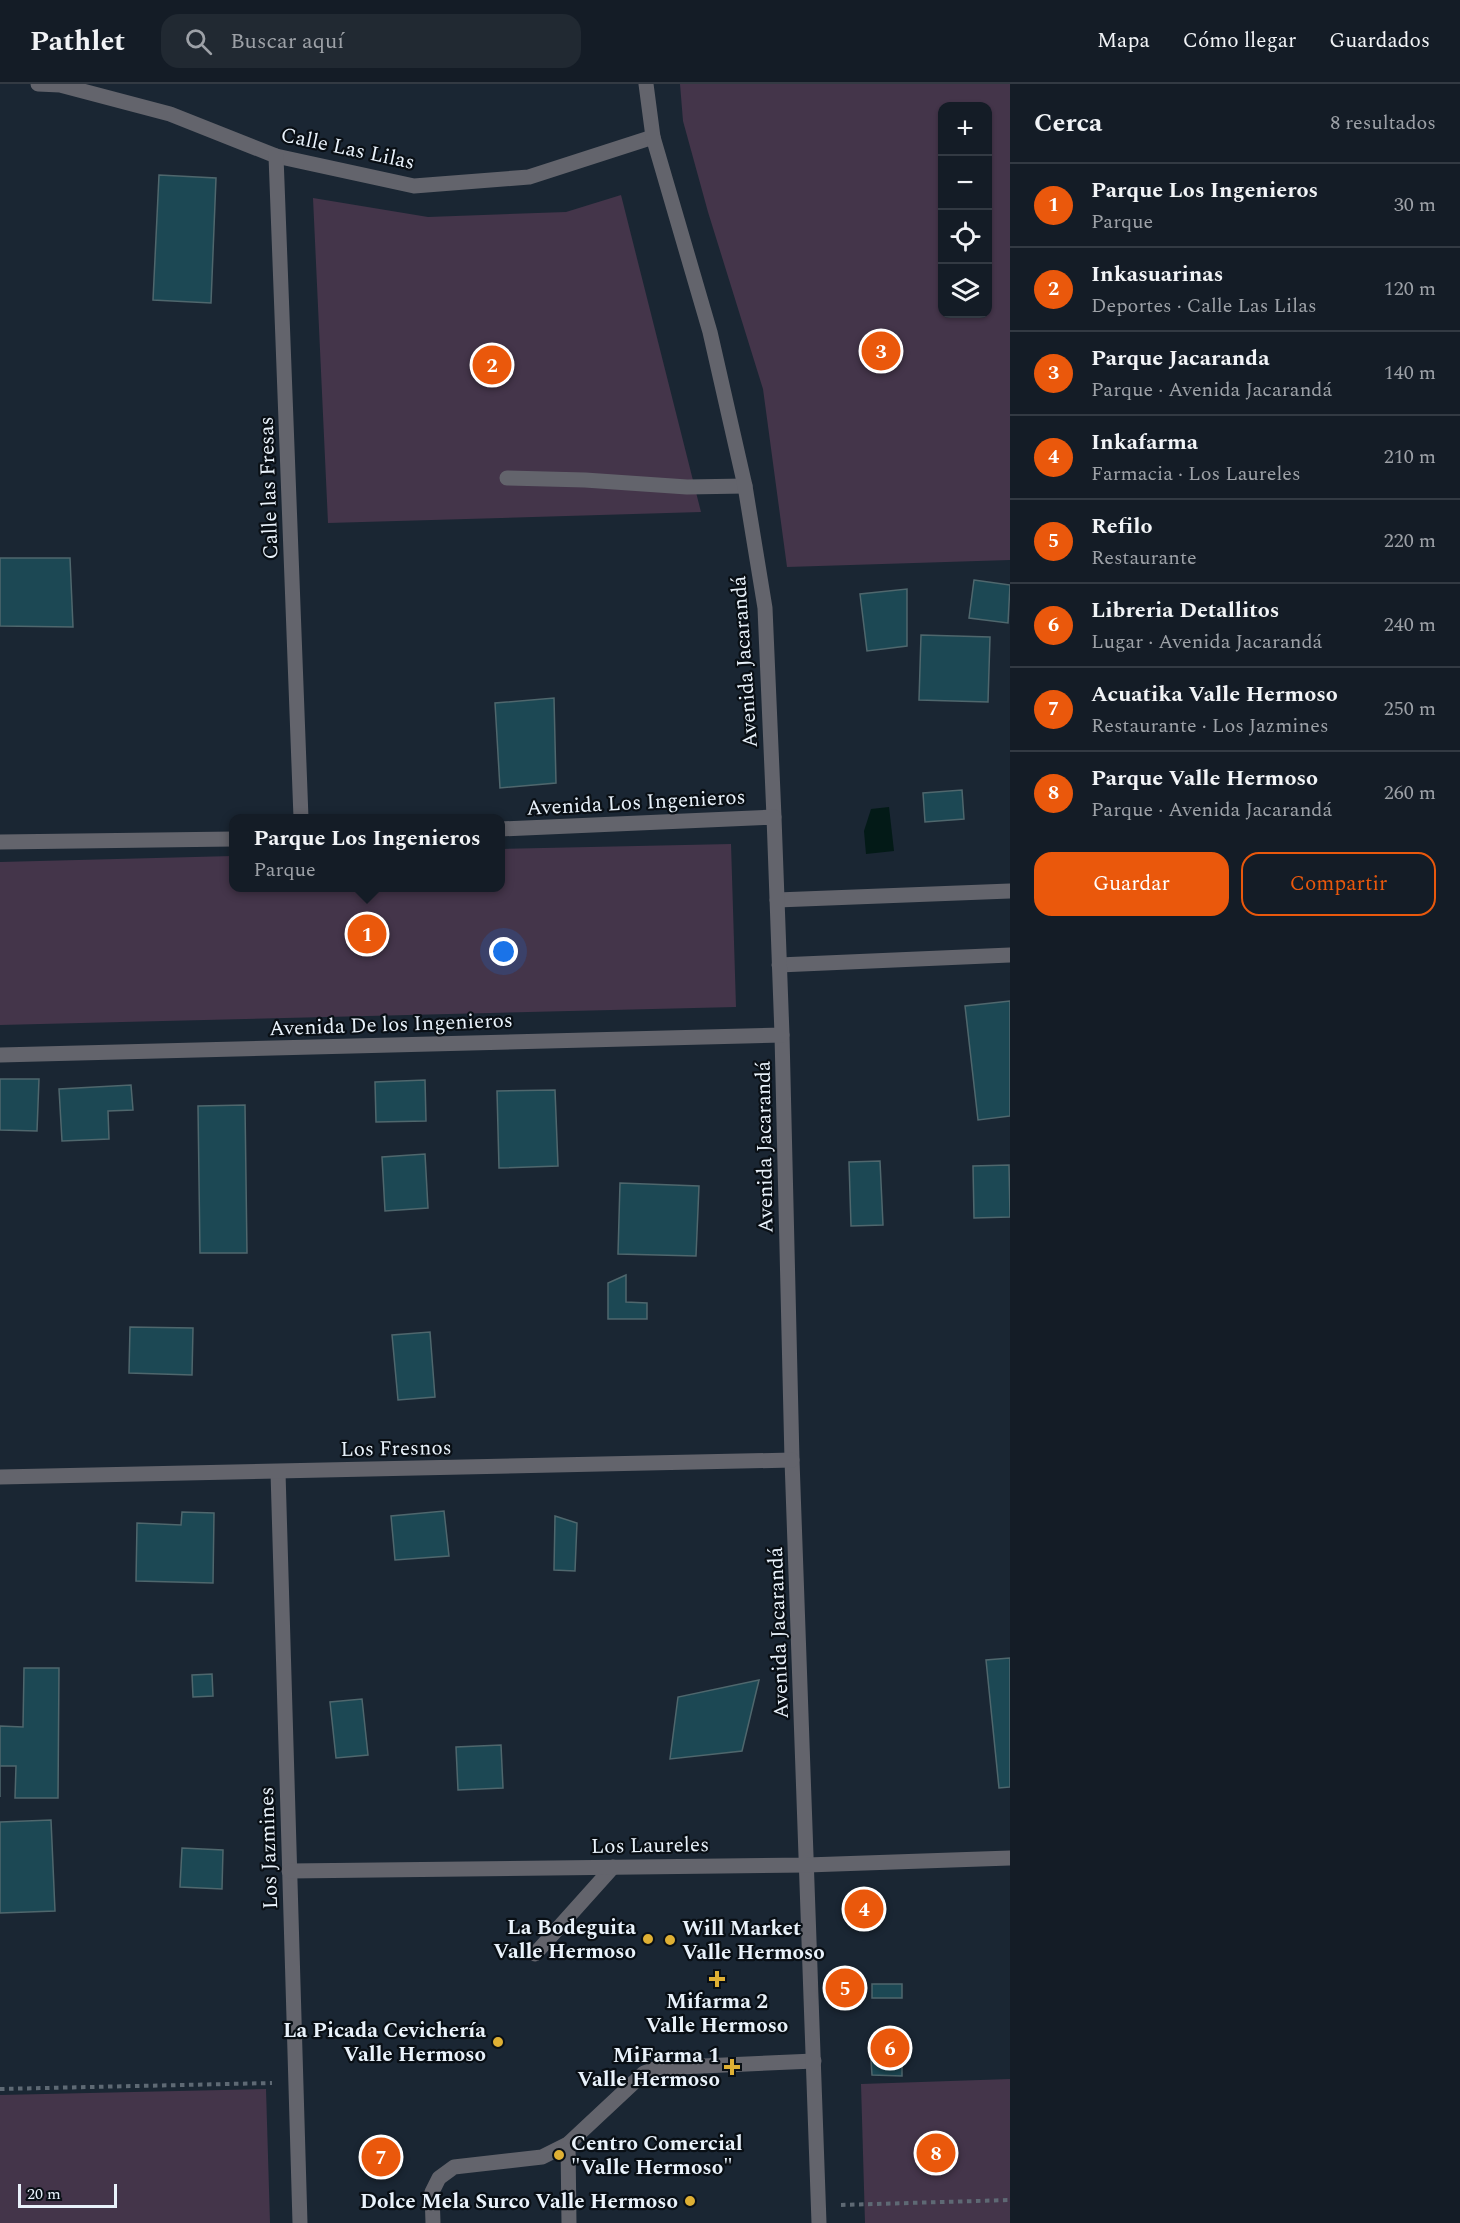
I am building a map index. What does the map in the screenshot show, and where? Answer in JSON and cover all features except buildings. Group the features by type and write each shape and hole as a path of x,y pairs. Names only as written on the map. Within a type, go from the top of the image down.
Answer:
{"street":[{"name":"Calle Las Lilas","path":"38,84 60,85 170,114 276,156 414,186 529,177 653,137"},
{"name":"Avenida Jacarandá","path":"646,84 653,137 710,332 745,486 765,608 782,1035 792,1460 819,2223"},
{"name":"Calle las Fresas","path":"276,156 301,814"},
{"path":"507,478 585,480 687,488 745,486"},
{"name":"Avenida Los Ingenieros","path":"505,830 774,817"},
{"path":"0,842 229,839"},
{"path":"777,900 1010,891"},
{"path":"778,965 1010,955"},
{"name":"Avenida De los Ingenieros","path":"0,1055 782,1035"},
{"name":"Los Fresnos","path":"0,1477 792,1460"},
{"name":"Los Jazmines","path":"278,1472 300,2223"},
{"name":"Los Laureles","path":"290,1871 807,1865 1010,1857"},
{"path":"535,1954 613,1867"},
{"path":"433,2223 432,2192 439,2178 454,2167 542,2157 568,2144 644,2073 657,2068 814,2061"},
{"path":"568,2144 569,2223"}],"path":[{"path":"0,2088 296,2082"},
{"path":"819,2206 1010,2200"}],"shaded area":[{"path":"680,84 1010,84 1010,560 787,567 763,389 708,212 683,121"},
{"path":"621,195 701,512 328,523 313,198 428,217 566,212"},
{"path":"889,807 894,851 866,854 864,831 871,809"},
{"path":"731,844 736,1007 0,1025 0,862 229,856 229,892 505,892 505,849"},
{"path":"1010,2079 1010,2223 865,2223 861,2084"},
{"path":"266,2089 270,2223 0,2223 0,2095"}],"place":[{"name":"Parque Jacaranda","path":"881,351"},
{"name":"Inkasuarinas","path":"492,365"},
{"name":"Parque Los Ingenieros","path":"367,934"},
{"name":"Inkafarma","path":"864,1909"},
{"name":"La Bodeguita Valle Hermoso","path":"648,1939"},
{"name":"Will Market Valle Hermoso","path":"670,1940"},
{"name":"Mifarma 2 Valle Hermoso","path":"717,1979"},
{"name":"Refilo","path":"845,1988"},
{"name":"La Picada Cevichería Valle Hermoso","path":"498,2042"},
{"name":"Libreria Detallitos","path":"890,2048"},
{"name":"MiFarma 1 Valle Hermoso","path":"732,2067"},
{"name":"Parque Valle Hermoso","path":"936,2153"},
{"name":"Centro Comercial \"Valle Hermoso\"","path":"559,2155"},
{"name":"Acuatika Valle Hermoso","path":"381,2157"},
{"name":"Dolce Mela Surco Valle Hermoso","path":"690,2201"}]}
